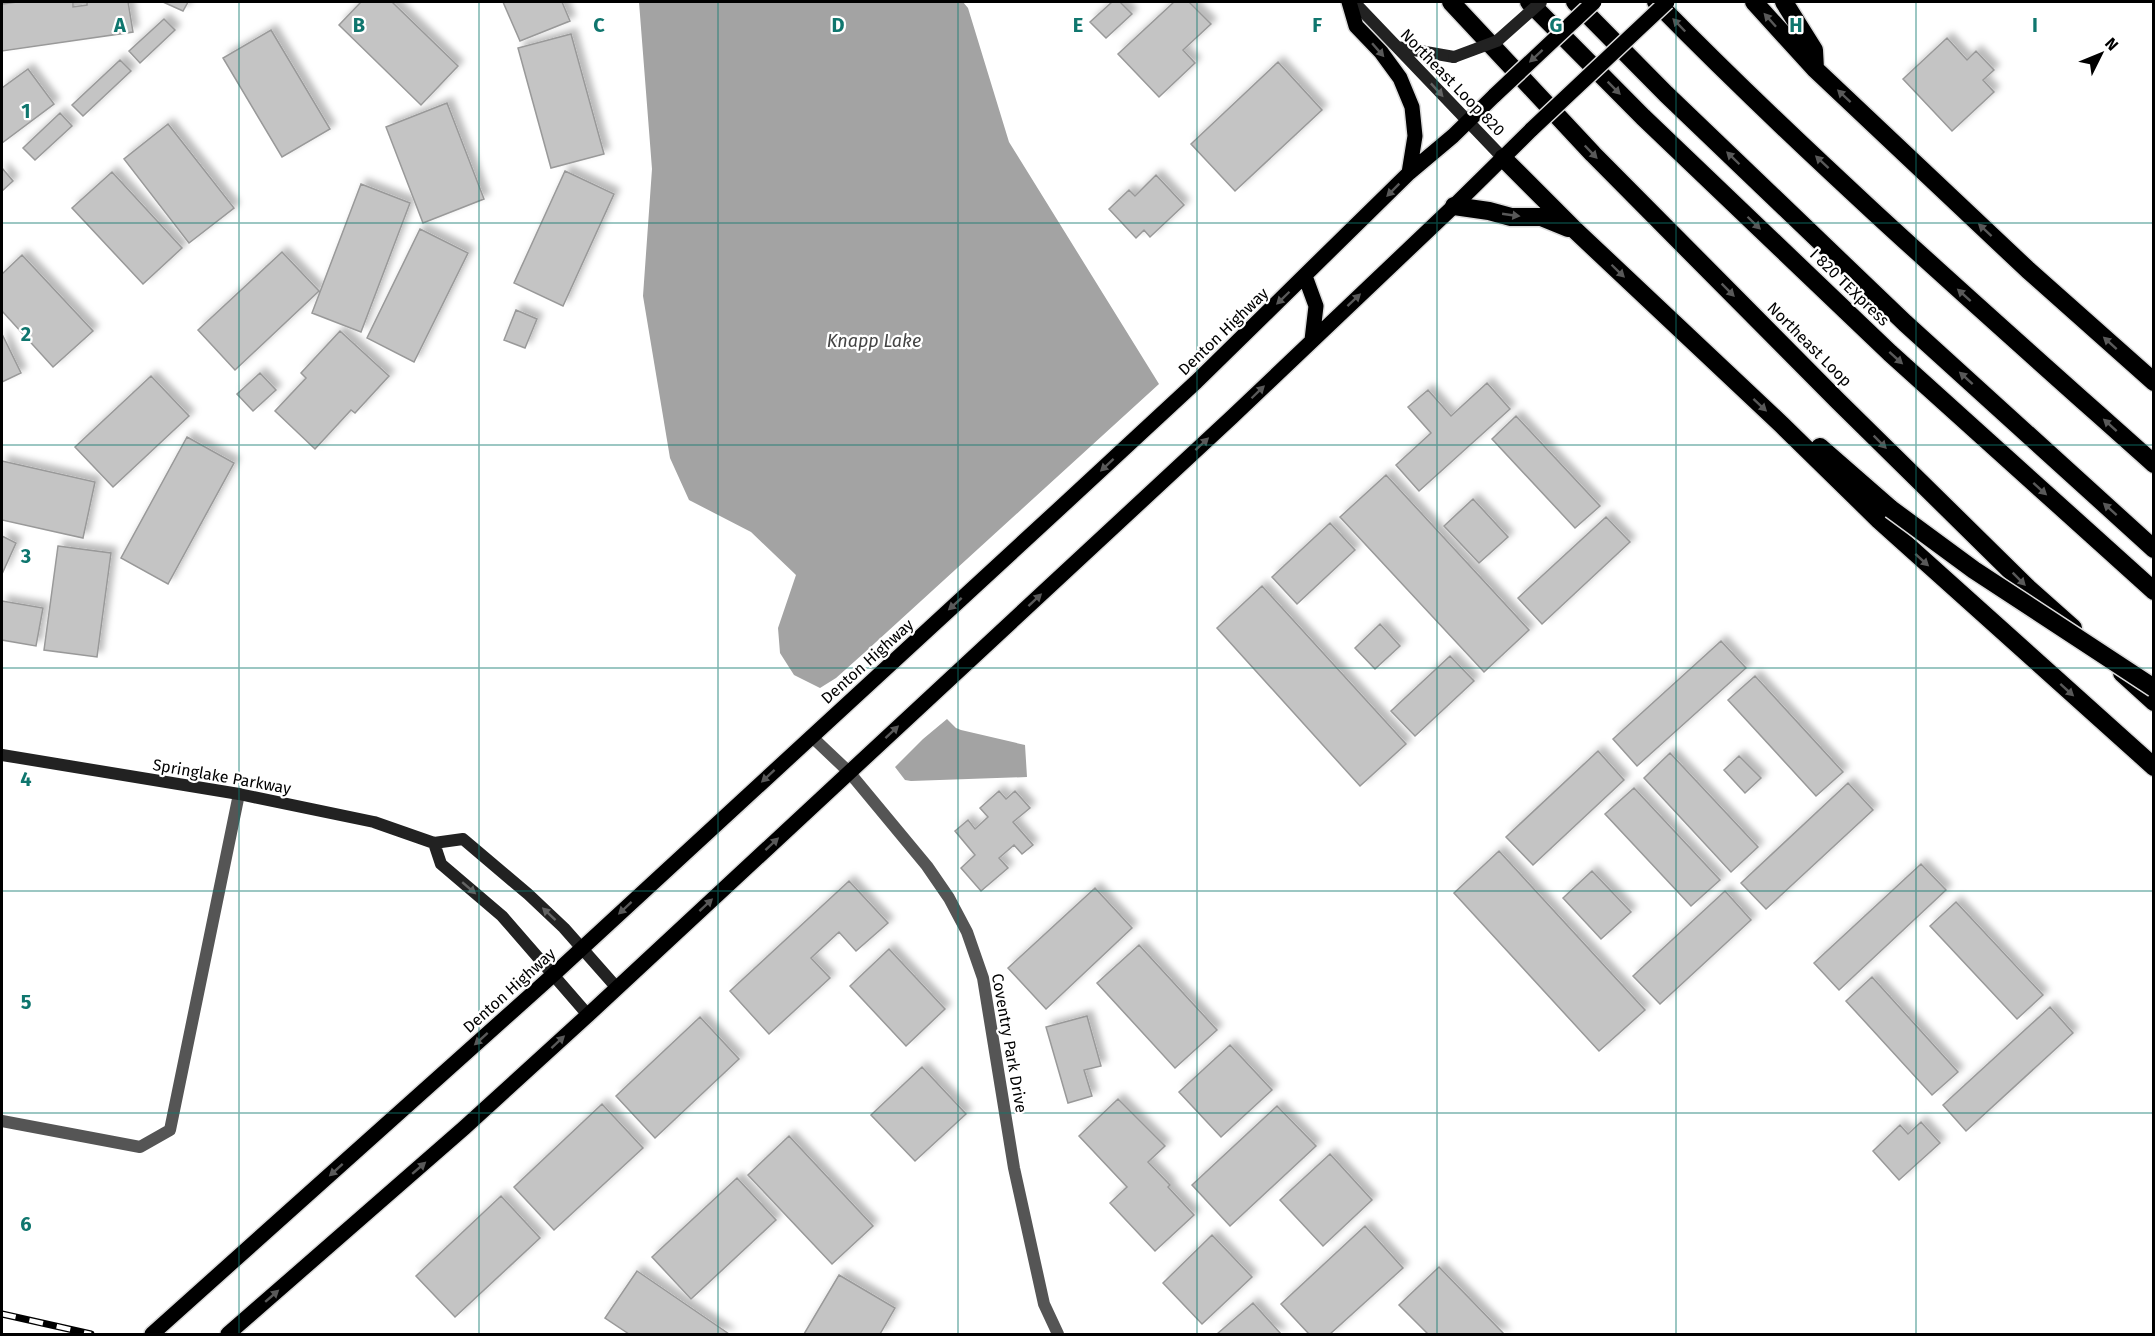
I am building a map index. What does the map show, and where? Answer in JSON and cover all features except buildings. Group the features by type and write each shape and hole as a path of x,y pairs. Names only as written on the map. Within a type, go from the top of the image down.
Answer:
{"highway":[{"name":"Northeast Loop","path":"1451,2 1593,154 1838,401 2028,588 2154,702"},
{"name":"I 820 TEXpress","path":"1529,2 1643,117 1890,353 2154,591"},
{"name":"I 820 TEXpress","path":"1575,2 1666,94 1905,323 2154,549"},
{"path":"1656,2 1942,276 2154,464"},
{"path":"1754,2 1815,69 2028,270 2154,382"},
{"path":"1784,2 1814,50 1815,69"},
{"path":"1503,158 1576,231 1782,425 1824,450 1885,514 2154,767"},
{"path":"1454,206 1511,217 1541,217 1576,231"},
{"path":"1885,514 2154,688"}],"main road":[{"path":"1349,2 1356,26 1381,52 1400,78 1412,107 1415,136 1409,173"},
{"name":"Denton Highway","path":"152,1335 553,975 1188,389 1409,173 1467,122 1594,2"},
{"path":"228,1335 464,1128 588,1015 1096,544 1667,2"},
{"path":"1305,276 1316,306 1312,340"}],"street":[{"name":"Northeast Loop 820","path":"1354,2 1503,158"},
{"path":"1397,47 1454,57 1497,41 1541,2"},
{"name":"Coventry Park Drive","path":"811,736 849,772 927,866 949,898 967,932 983,978 1014,1168 1039,1282 1044,1304 1058,1335"},
{"name":"Springlake Parkway","path":"2,755 239,794 374,822 434,843 463,839 564,928 616,988"},
{"path":"2,1121 140,1147 170,1130 239,794"},
{"path":"434,843 441,864 502,916 588,1015"}],"water":[{"name":"Knapp Lake","path":"639,2 963,2 968,8 1009,142 1159,384 864,653 836,678 820,688 794,675 780,653 778,628 796,575 751,532 689,500 670,458 643,296 652,169"},
{"path":"947,719 961,730 1025,745 1027,777 905,780 895,767"}],"railway":[{"path":"2,1314 91,1334"}]}
